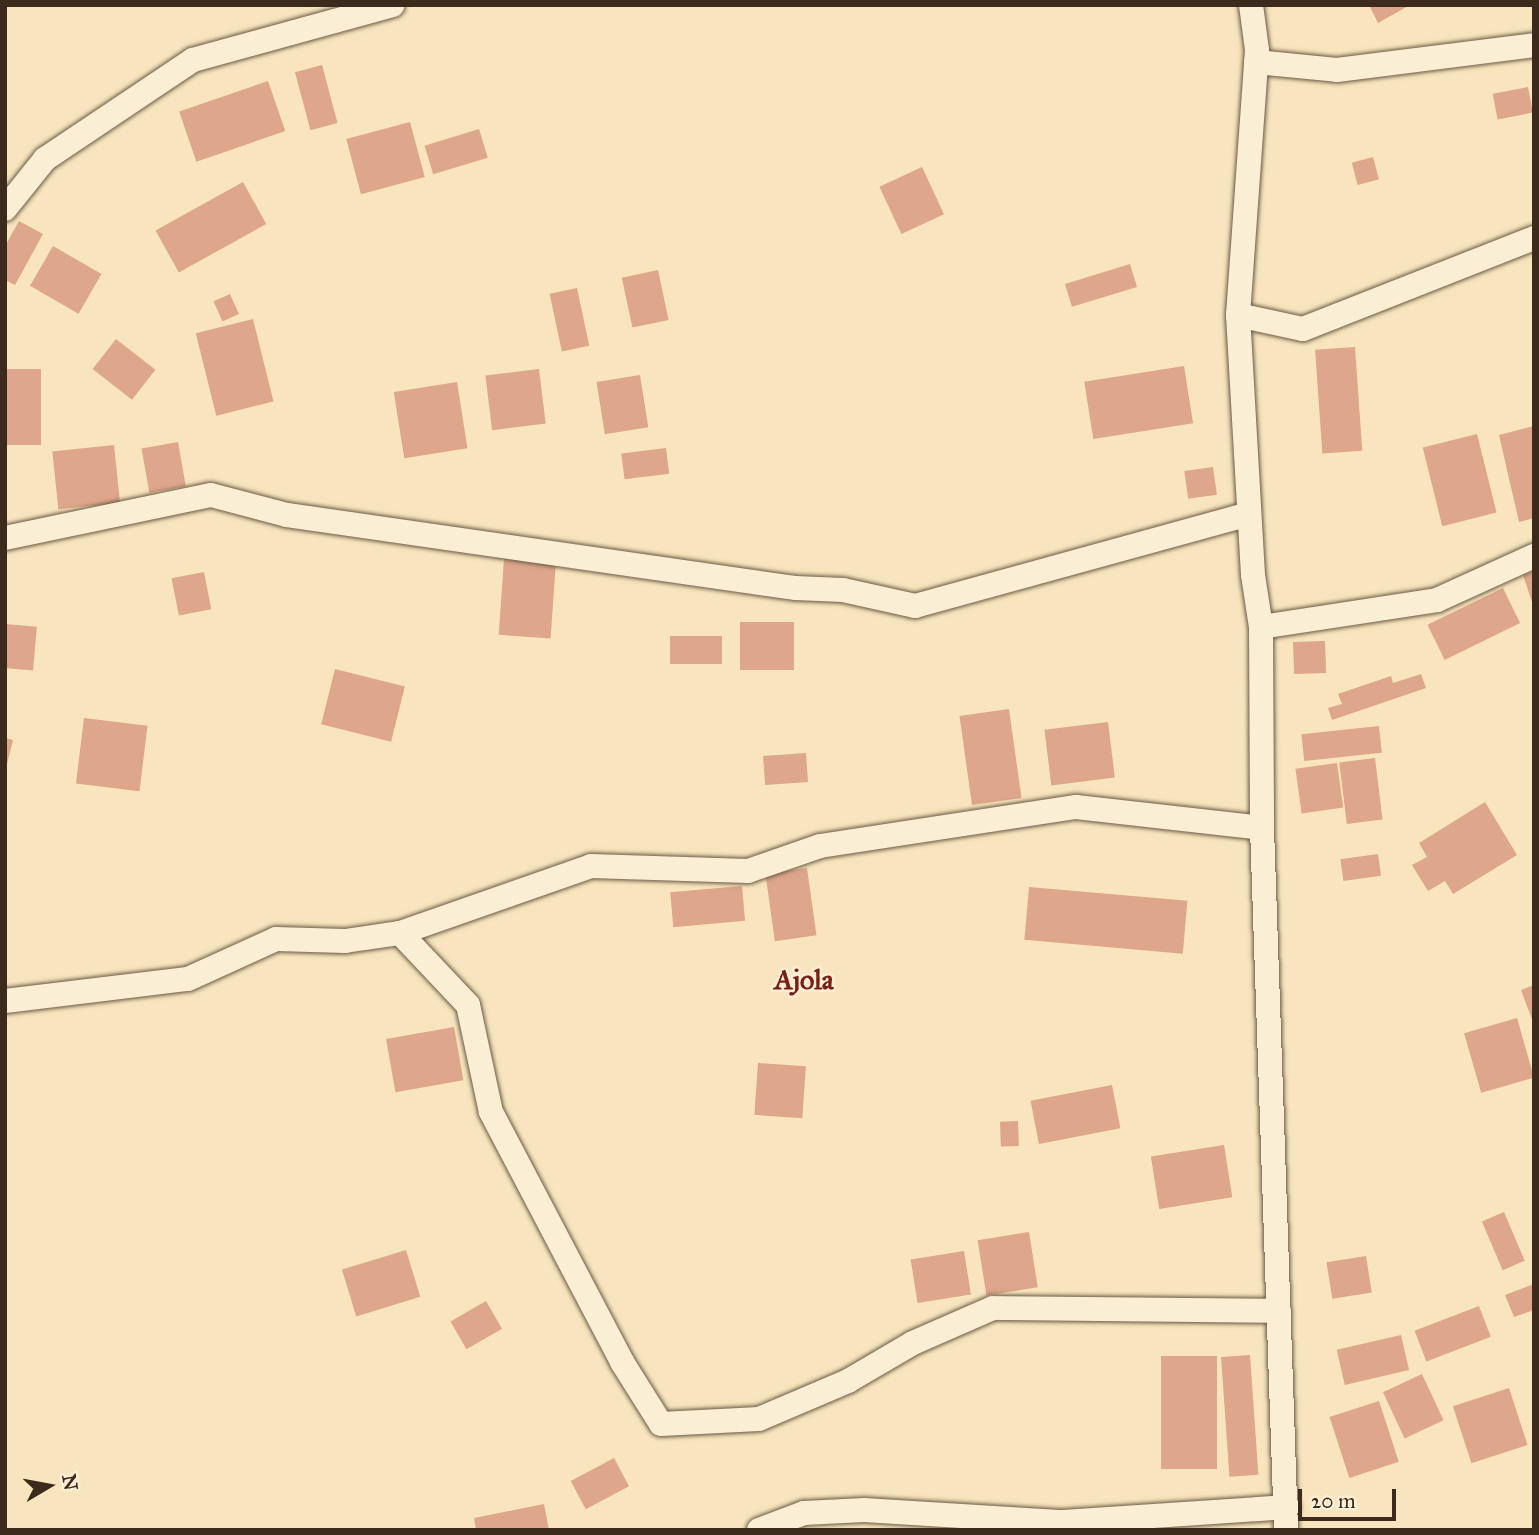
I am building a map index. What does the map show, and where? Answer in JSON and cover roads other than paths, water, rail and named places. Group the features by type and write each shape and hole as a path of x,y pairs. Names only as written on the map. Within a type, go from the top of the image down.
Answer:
{"street":[{"path":"5,209 45,159 193,60 393,5"},
{"path":"759,1530 804,1513 864,1510 1063,1522 1286,1519 1262,828 1261,627 1248,514 1238,315 1256,62 1251,5"},
{"path":"1256,62 1337,70 1534,45"},
{"path":"1238,315 1303,329 1534,238"},
{"path":"5,538 211,495 287,515 795,588 843,590 915,606 1248,514"},
{"path":"1261,627 1437,600 1534,556"},
{"path":"5,1001 188,979 276,939 345,941 400,933 591,866 748,871 820,846 1076,807 1262,828"},
{"path":"400,933 468,1006 491,1112 622,1362 661,1424 759,1419 848,1381 913,1343 993,1308 1279,1311"}],"district":[{"name":"Ajola","path":"804,980"}]}
